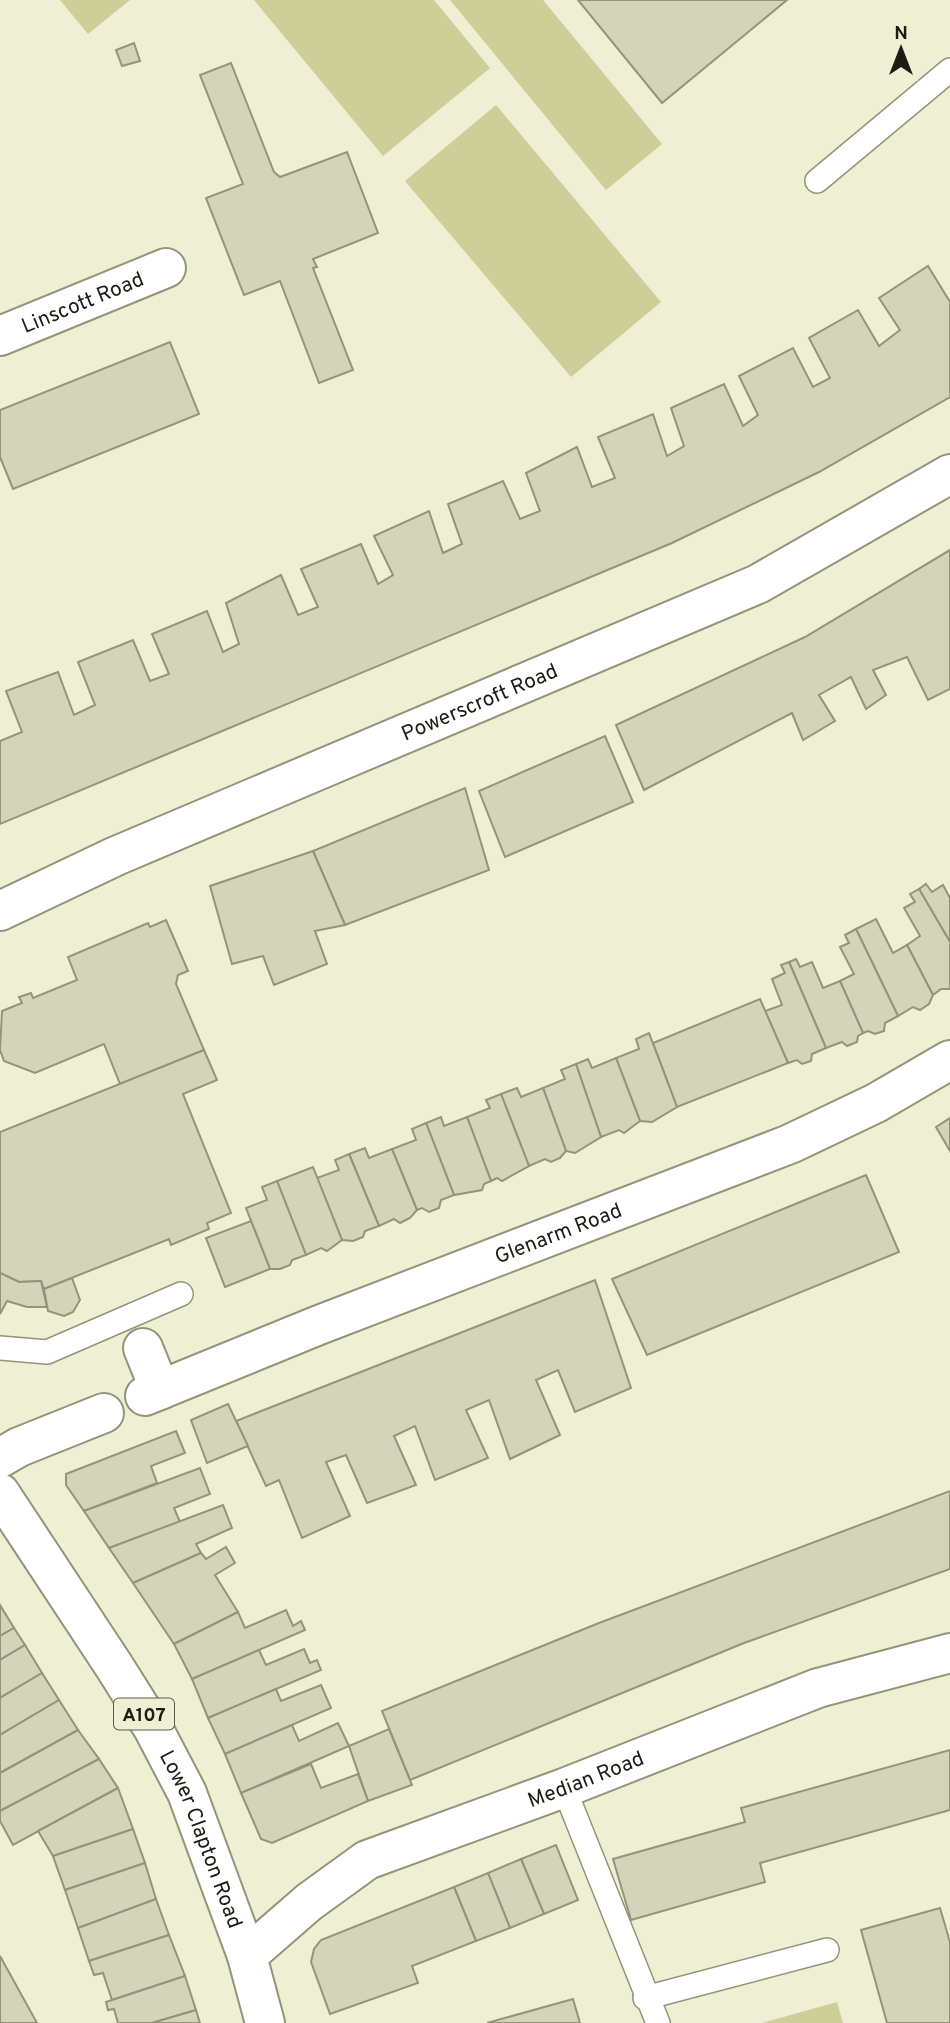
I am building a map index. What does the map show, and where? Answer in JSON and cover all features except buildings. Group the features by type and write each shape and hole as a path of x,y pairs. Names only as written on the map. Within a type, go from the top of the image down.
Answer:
{"main road":[{"name":"Linscott Road","path":"0,335 166,268"},
{"name":"Powerscroft Road","path":"0,911 116,856 758,584 950,474"},
{"name":"Glenarm Road","path":"142,1348 153,1393 790,1144 876,1103 950,1060"},
{"path":"0,1458 19,1447 104,1413"},
{"name":"Lower Clapton Road","path":"0,1493 153,1728 187,1793 247,1956 265,2023"},
{"name":"Median Road","path":"247,1956 309,1902 367,1860 818,1688 950,1653"}],"lane":[{"path":"817,181 950,70"},
{"path":"0,1349 47,1353 181,1294"},
{"path":"564,1787 645,1998 658,2023"},
{"path":"645,1998 827,1950"}],"green space":[{"path":"60,0 130,0 88,34"},
{"path":"254,0 434,0 490,68 383,156"},
{"path":"450,0 543,0 662,144 606,190"},
{"path":"496,105 661,302 571,377 405,181"},
{"path":"837,2002 843,2023 762,2023"}]}
